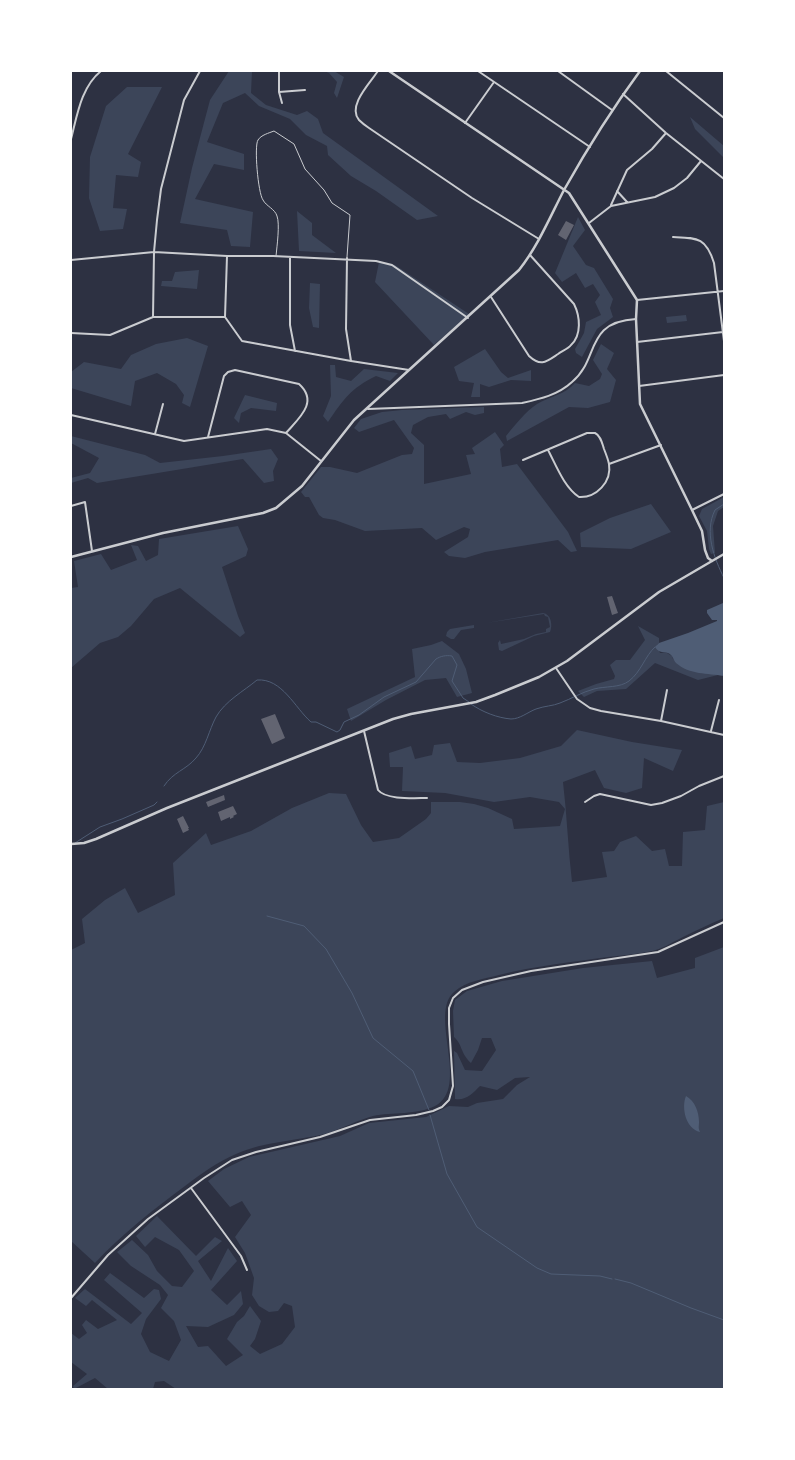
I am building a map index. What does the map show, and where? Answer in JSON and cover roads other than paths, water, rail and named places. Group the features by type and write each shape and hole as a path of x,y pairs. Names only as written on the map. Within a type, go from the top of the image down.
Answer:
{"street":[{"path":"71,140 82,98 91,80 101,71"},
{"path":"153,317 156,220 161,189 184,100 200,71"},
{"path":"279,71 279,92 282,104"},
{"path":"378,71 356,104 356,113 359,120 472,198 539,238"},
{"path":"389,71 569,193 589,223 637,300 636,319 640,404 702,531 705,550 708,558 712,561"},
{"path":"478,71 590,147"},
{"path":"558,71 612,110"},
{"path":"71,557 163,533 263,513 276,508 302,486 354,420 468,318 519,270 530,255 564,190 612,110 640,71"},
{"path":"666,71 724,118"},
{"path":"465,123 494,82"},
{"path":"279,92 305,90"},
{"path":"623,94 666,133 724,179"},
{"path":"611,206 627,170 652,149 666,133"},
{"path":"589,223 611,206 655,197 674,188 687,178 701,161"},
{"path":"617,191 627,202"},
{"path":"673,236 691,237 698,240 708,248 714,263 724,341"},
{"path":"71,260 154,252 227,256 276,256 376,260 392,265 468,318"},
{"path":"491,297 529,356 536,362 543,363 548,361 572,345 578,332 580,322 578,312 574,304 530,255"},
{"path":"227,256 225,317 242,341 350,361 410,370"},
{"path":"290,257 290,325 295,351"},
{"path":"347,258 346,330 350,361"},
{"path":"637,300 724,291"},
{"path":"71,333 110,335 153,317 225,317"},
{"path":"368,408 518,403 544,398 560,391 573,382 582,371 596,339 603,331 613,324 625,320 636,319"},
{"path":"637,342 723,332"},
{"path":"208,437 224,376 228,372 235,370 299,384 306,390 308,399 305,410 286,433"},
{"path":"639,386 724,375"},
{"path":"155,434 163,404"},
{"path":"71,415 184,441 267,429 286,433 321,461"},
{"path":"523,460 587,433 595,433 600,438 609,464 607,480 599,490 591,496 579,497 567,485 548,450"},
{"path":"609,464 661,445"},
{"path":"692,510 724,494"},
{"path":"71,506 85,502 92,551"},
{"path":"71,844 96,839 167,808 364,730 410,714 476,702 517,687 556,668 659,592 724,554"},
{"path":"556,668 571,692 590,708 711,731 724,735"},
{"path":"661,721 667,690"},
{"path":"711,731 719,700"},
{"path":"364,730 378,790 381,794 391,797 427,798"},
{"path":"585,802 600,794 651,805 662,803 724,776"},
{"path":"71,1298 108,1255 153,1216 226,1164 245,1155 320,1137 376,1119 416,1115 442,1107 449,1100 453,1086 449,1008 455,995 465,988 483,982 531,971 658,952 724,922"},
{"path":"191,1188 241,1256 247,1270"}],"lane":[{"path":"276,256 277,215 263,202 257,179 257,144 261,137 274,131 294,144 305,169 324,190 332,204 350,215 347,258"}],"waterway":[{"path":"724,504 715,510 710,527 710,536 714,553 724,578"},
{"path":"471,704 480,710 496,716 511,719 518,718 536,709 557,704 590,690 617,686 629,681 637,673 648,655 655,647"},
{"path":"164,786 171,777 192,762 199,754 205,744 216,717 224,706 257,680 274,684 287,695 311,722 316,722 337,732 340,730 344,722 359,715 384,697 416,682 436,659 444,656 452,656 457,665 452,681 463,698 469,702"},
{"path":"75,843 100,827 154,805 157,802"},
{"path":"267,916 304,926 326,949 352,993 373,1038 413,1071 429,1110"},
{"path":"430,1115 447,1174 477,1227 537,1268 551,1274 600,1276 612,1279"},
{"path":"615,1279 631,1283 724,1320"}]}
